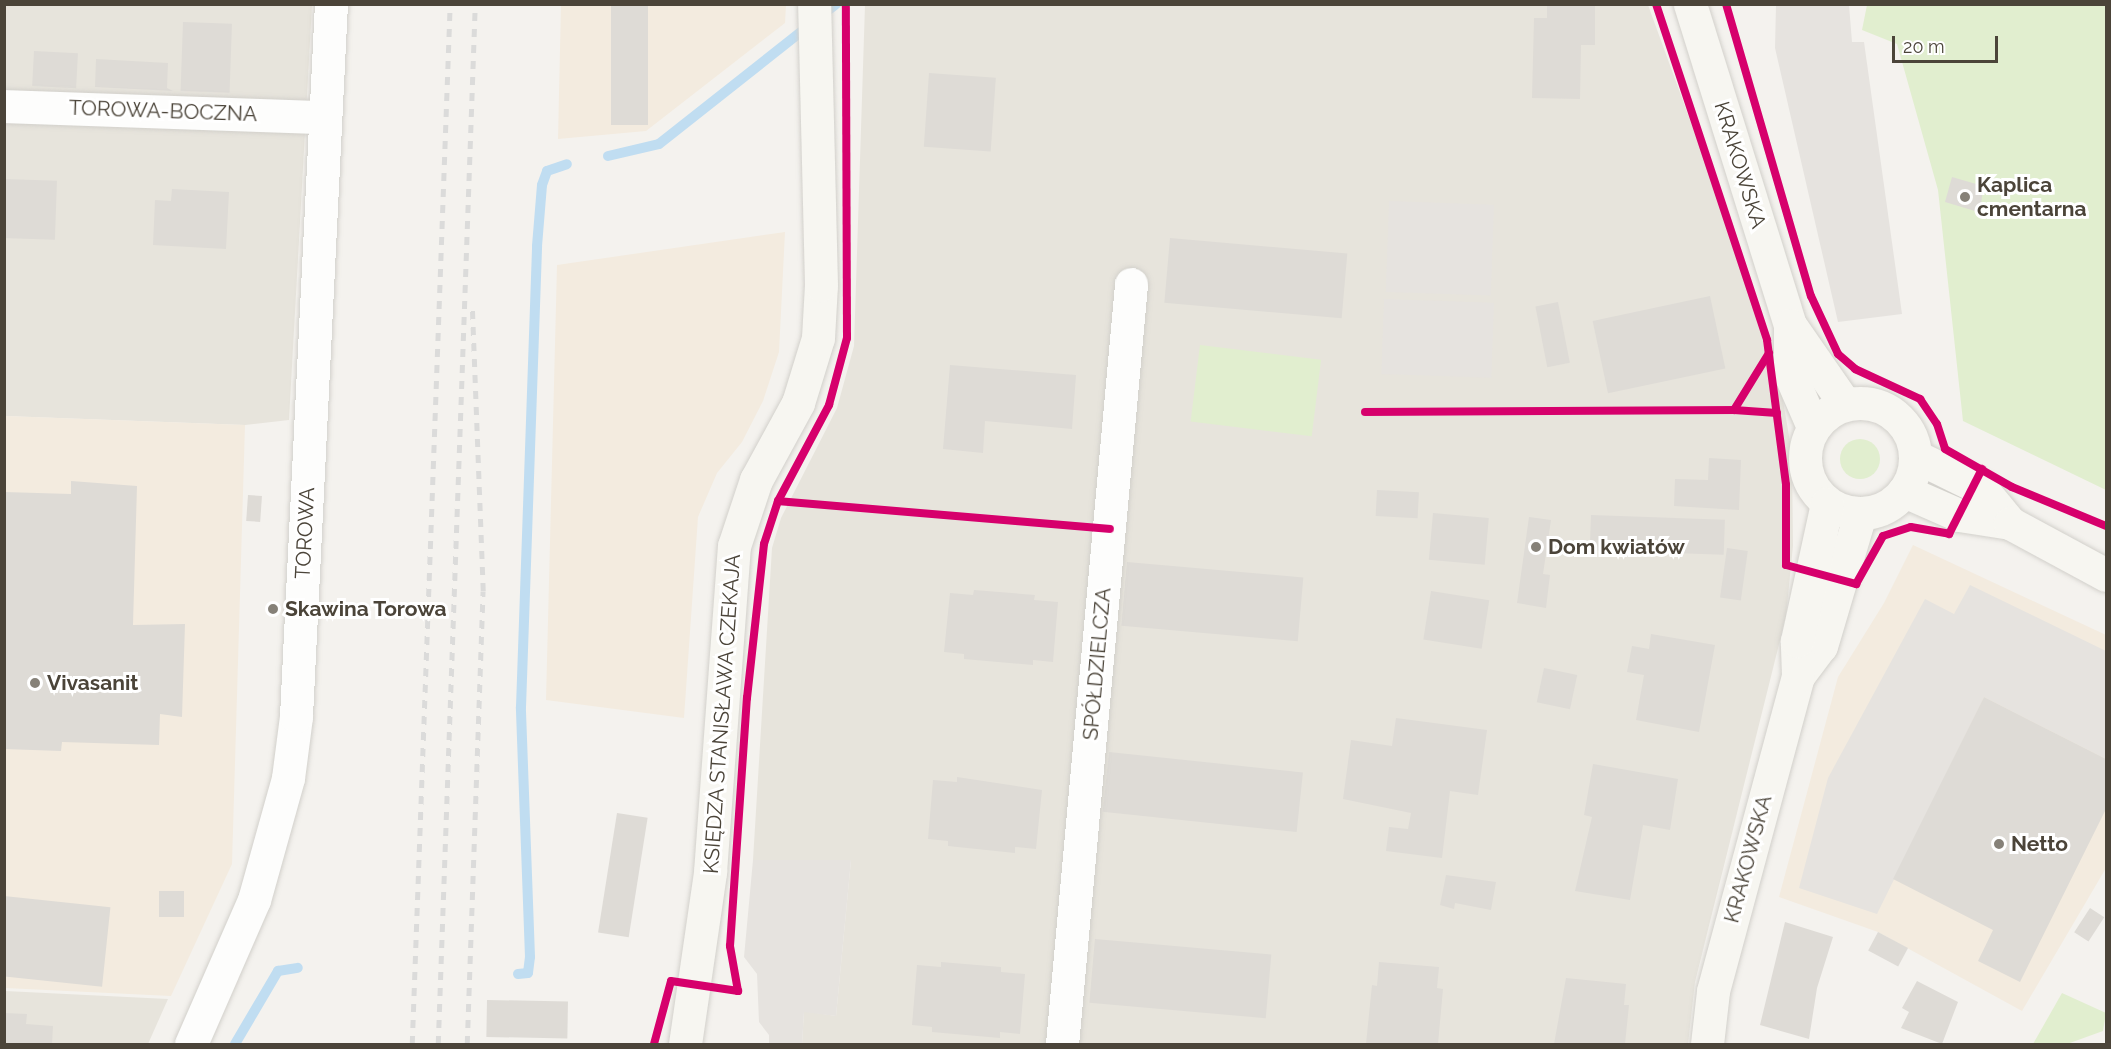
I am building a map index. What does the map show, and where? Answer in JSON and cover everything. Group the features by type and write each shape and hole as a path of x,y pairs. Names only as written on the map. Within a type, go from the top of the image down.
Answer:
{"main road":[{"name":"KSIĘDZA STANISŁAWA CZEKAJA","path":"685,1044 711,872 734,546 756,480 798,404 818,338 821,285 814,4"},
{"name":"KRAKOWSKA","path":"1690,4 1790,325 1790,374 1813,427"},
{"name":"KRAKOWSKA","path":"1790,325 1845,404"},
{"path":"1862,402 1893,413 1912,440 1916,456 1904,491 1877,511 1860,514 1827,503 1807,476 1806,442 1813,427 1845,404 1862,402"},
{"path":"1916,456 1982,489 2010,523"},
{"path":"1904,491 1959,514 2010,523 2106,575"},
{"name":"KRAKOWSKA","path":"1707,1044 1716,980 1798,676 1797,641 1827,503"},
{"name":"KRAKOWSKA","path":"1798,676 1821,646 1860,514"}],"street":[{"name":"TOROWA","path":"191,1044 254,900 288,778 306,525 322,117 331,4"},
{"name":"TOROWA-BOCZNA","path":"4,106 322,117"},
{"name":"SPÓŁDZIELCZA","path":"1062,1044 1131,284"}],"shaded area":[{"path":"5,5 312,5 289,420 245,425 5,416"},
{"path":"561,5 786,5 785,23 646,131 558,139"},
{"path":"865,5 1648,5 1775,353 1792,454 1793,546 1786,616 1695,982 1688,1044 802,1044 804,1011 836,1016 851,860 753,860 772,548 781,518 837,408 854,346"},
{"path":"1776,5 1849,5 1852,42 1864,42 1902,314 1838,322 1775,48"},
{"path":"1389,201 1494,205 1491,296 1386,292"},
{"path":"785,232 779,352 763,401 742,442 717,473 698,517 684,718 546,700 557,265"},
{"path":"1384,299 1494,303 1491,378 1381,374"},
{"path":"5,416 245,425 232,864 171,996 5,988"},
{"path":"1913,545 2106,635 2106,868 2022,1011 1878,932 1779,897 1838,677 1884,603"},
{"path":"1970,585 2106,651 2106,759 1984,697 1877,914 1799,888 1828,778 1925,599 1954,614"},
{"path":"753,860 851,860 836,1016 804,1012 802,1044 769,1044 769,1035 759,1022 757,974 744,957"},
{"path":"5,991 168,999 148,1044 5,1044"}],"green space":[{"path":"1867,5 2106,5 2106,490 1963,421 1938,190 1897,44 1862,30"},
{"path":"1200,345 1321,360 1312,436 1191,421"},
{"path":"1860,439 1868,440 1874,445 1879,451 1879,467 1874,473 1868,478 1860,479 1852,478 1846,473 1841,467 1840,459 1841,451 1846,445 1852,440"},
{"path":"2062,993 2106,1013 2103,1031 2067,1044 2033,1044"}],"building":[{"path":"611,4 648,4 648,125 611,125"},
{"path":"1547,4 1595,4 1595,45 1581,45 1580,99 1532,98 1534,18 1547,18"},
{"path":"183,22 232,24 230,93 181,91"},
{"path":"34,51 78,53 76,88 32,86"},
{"path":"96,59 168,63 167,88 173,91 95,87"},
{"path":"929,73 996,78 991,151 924,147"},
{"name":"Kaplica cmentarna","path":"1952,177 1983,186 1981,206 1975,211 1945,202"},
{"path":"4,179 57,181 55,240 4,238"},
{"path":"172,189 229,192 226,249 153,245 155,200 171,201"},
{"path":"1170,238 1347,254 1342,318 1164,303"},
{"path":"1710,296 1725,368 1608,393 1593,321"},
{"path":"1558,302 1570,363 1547,367 1535,306"},
{"path":"950,365 1076,375 1072,429 985,421 983,453 943,449"},
{"path":"1709,458 1741,460 1739,510 1674,506 1675,479 1708,480"},
{"path":"71,481 137,486 133,625 185,624 182,717 160,714 159,745 62,742 61,751 4,749 4,492 71,494"},
{"path":"1377,490 1419,492 1418,518 1376,516"},
{"path":"248,495 262,496 260,522 246,521"},
{"path":"1433,513 1489,518 1485,565 1429,560"},
{"path":"1591,515 1725,520 1724,555 1590,550"},
{"name":"Dom kwiatów","path":"1529,517 1551,520 1543,574 1550,575 1546,608 1517,603"},
{"path":"1727,548 1748,551 1741,600 1720,598"},
{"path":"1127,562 1303,577 1298,641 1121,626"},
{"path":"974,590 1035,595 1034,600 1058,602 1053,662 1033,660 1033,665 964,659 964,654 944,652 950,593 973,595"},
{"path":"1431,591 1489,600 1482,649 1423,639"},
{"path":"1651,634 1715,645 1699,732 1636,720 1644,675 1627,672 1632,646 1649,649"},
{"path":"1544,668 1577,675 1570,709 1537,702"},
{"name":"Netto","path":"1984,697 2106,759 2106,809 2020,982 1978,961 1993,930 1893,879"},
{"path":"1396,718 1487,730 1478,795 1450,791 1442,858 1386,851 1389,827 1408,829 1411,813 1343,799 1351,740 1392,746"},
{"path":"1109,752 1303,772 1297,832 1103,812"},
{"path":"1593,764 1678,779 1670,830 1643,825 1630,900 1575,891 1592,817 1584,815"},
{"path":"957,777 1042,790 1036,849 1015,847 1015,853 948,846 948,841 928,839 933,780 957,782"},
{"path":"617,813 648,818 629,937 598,933"},
{"path":"1446,875 1496,882 1491,910 1455,903 1454,909 1440,905"},
{"path":"159,891 184,891 184,917 159,917"},
{"path":"4,896 110,907 102,987 4,976"},
{"path":"2090,908 2104,917 2088,942 2074,932"},
{"path":"1785,922 1833,937 1817,988 1809,1039 1760,1025"},
{"path":"1878,932 1908,948 1898,967 1868,951"},
{"path":"1095,939 1271,954 1266,1018 1089,1003"},
{"path":"941,962 1001,967 1001,972 1025,974 1020,1034 1000,1032 1000,1038 932,1032 932,1027 912,1025 917,965 941,967"},
{"path":"1379,962 1439,967 1437,988 1443,989 1438,1044 1366,1044 1372,985 1377,986"},
{"path":"1566,978 1626,984 1624,1005 1629,1005 1625,1044 1554,1044"},
{"path":"1917,981 1958,1002 1942,1044 1901,1028 1909,1012 1902,1008"},
{"path":"487,1000 568,1001 567,1038 486,1037"},
{"path":"4,1013 27,1014 26,1024 53,1026 52,1044 4,1044"}],"waterway":[{"path":"608,156 659,144 836,4"},
{"path":"518,974 528,973 530,957 521,707 537,246 542,185 547,171 567,164"},
{"path":"235,1044 278,971 298,968"}],"railway":[{"path":"412,1044 450,4"},
{"path":"438,1044 475,4"},
{"path":"467,1044 483,591 472,307"}],"cycle path":[{"path":"654,1044 671,981 738,991 730,946 747,698 764,544 778,501 829,405 847,338 846,4"},
{"path":"1656,4 1767,340 1786,485 1786,565 1856,584 1883,536 1911,527 1949,534 1982,469"},
{"path":"1726,4 1811,296 1838,354 1855,369 1920,399 1937,424 1945,449 2012,487 2106,526"},
{"path":"1769,353 1734,410 1777,413"},
{"path":"1365,412 1734,410"},
{"path":"778,501 1110,529"}],"place":[{"name":"Kaplica cmentarna","path":"1965,197"},
{"name":"Dom kwiatów","path":"1536,547"},
{"name":"Skawina Torowa","path":"273,609"},
{"name":"Vivasanit","path":"35,683"},
{"name":"Netto","path":"1999,844"}]}
